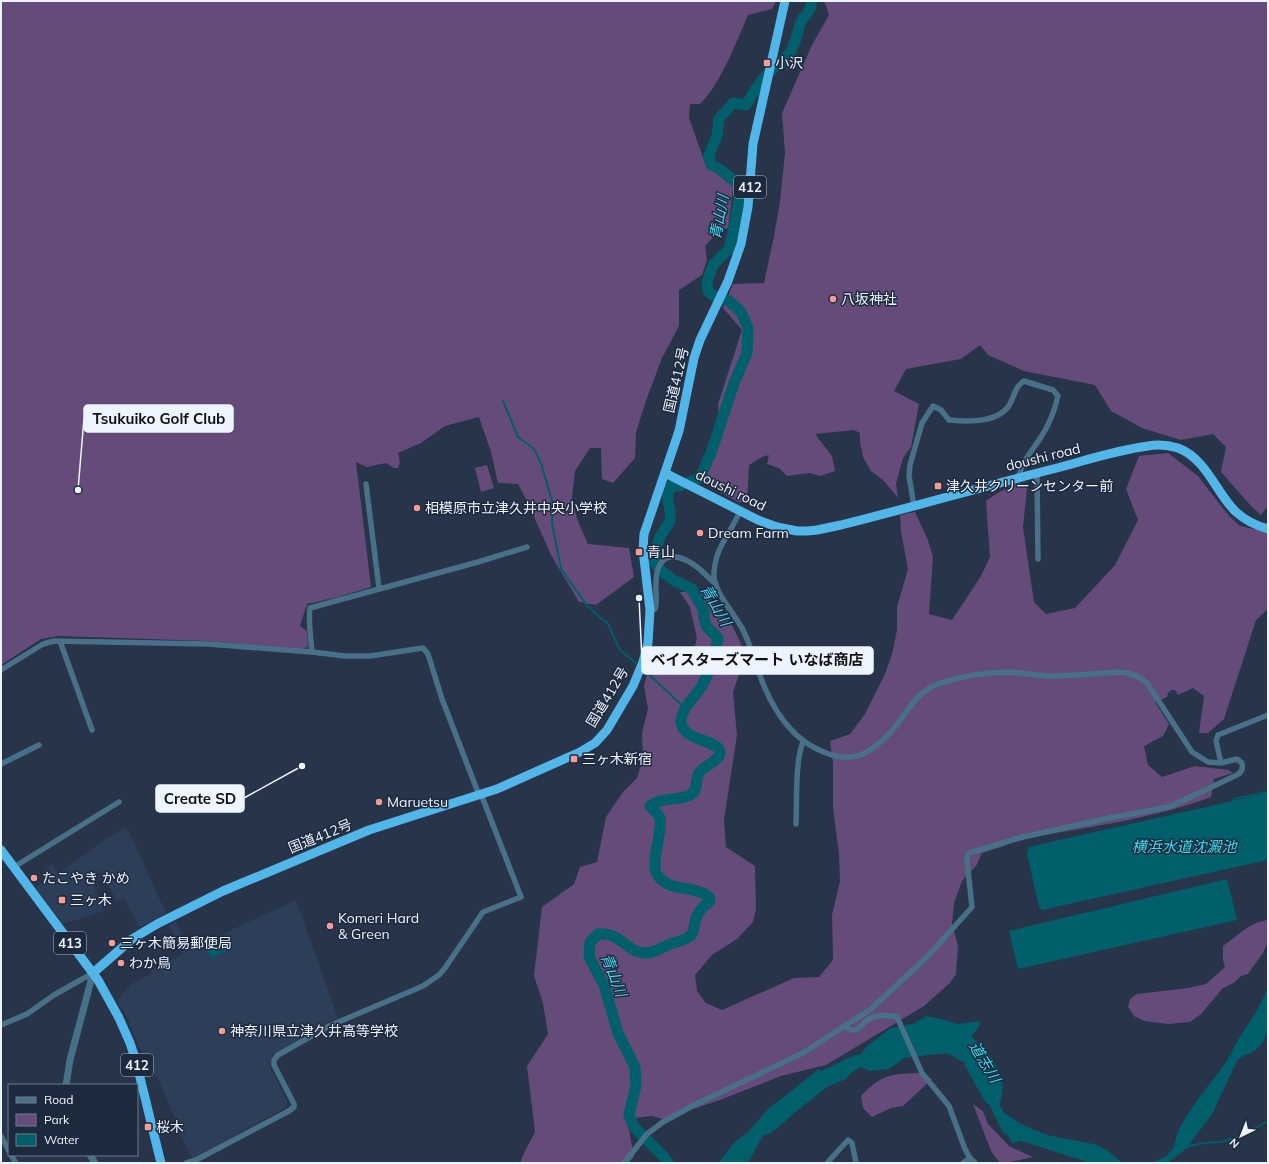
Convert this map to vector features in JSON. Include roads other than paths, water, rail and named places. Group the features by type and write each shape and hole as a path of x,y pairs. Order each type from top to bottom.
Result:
{"highway":[{"name":"国道412号","path":"93,973 132,939 223,891 370,830 497,789 580,752 595,743 607,730 633,686 643,662 648,643 650,610 643,550 644,534 679,431 694,358 700,340 733,268 741,244 748,207 753,144 785,1"},
{"name":"doushi road","path":"665,473 758,520 777,527 797,531 807,531 841,526 1126,450 1149,446 1170,446 1180,449 1198,461 1237,513 1253,523 1268,529"},
{"name":"413","path":"1,850 93,973"},
{"name":"412","path":"93,973 103,987 130,1043 141,1079 161,1163"}],"street":[{"path":"914,506 909,476 910,465 922,423 933,406 941,410 949,420 990,419 1000,415 1005,410 1010,403 1018,385 1024,381 1053,390 1058,396 1042,435 1020,470 1018,478"},
{"path":"1037,473 1038,559"},
{"path":"366,484 379,588"},
{"path":"716,584 715,568 718,551 740,511"},
{"path":"312,652 309,617 310,608 528,547"},
{"path":"624,1163 647,1134 663,1122 803,1053 846,1027 871,1009 928,956 972,907 968,854 1023,837 1109,818 1169,807 1238,775 1241,771 1242,763 1237,759 1221,763 1208,762 1192,752 1147,683 1133,674 1121,672 1051,676 1012,672 974,675 938,684 915,699 892,732 871,750 854,757 836,757 803,742 788,728 776,709 761,679 746,635 740,624 716,584 694,564 674,557 667,557 662,561 659,565 656,579 656,605 655,609 650,610"},
{"path":"60,641 92,730"},
{"path":"1,670 43,644 60,641 208,644 345,656 370,656 423,648 428,654 442,699 521,897 483,912 445,968 432,981 328,1026 278,1055 274,1060 274,1065 294,1104 294,1107 196,1160 186,1163"},
{"path":"1221,763 1216,741 1218,736 1268,715"},
{"path":"796,824 798,774 800,752 803,742"},
{"path":"1,764 39,744"},
{"path":"14,867 119,802"},
{"path":"1,1025 27,1014 54,995 93,973"},
{"path":"66,1084 70,1060 93,973"},
{"path":"846,1027 850,1030 856,1030 866,1021 876,1016 897,1017 922,1073 949,1106 964,1145 970,1158 975,1163"},
{"path":"1,1136 8,1149"},
{"path":"827,1163 848,1140 852,1144 856,1163"},
{"path":"963,1163 970,1158"}],"water":[{"name":"横浜水道沈澱池","path":"1268,793 1268,860 1042,910 1039,907 1027,854 1028,847"},
{"name":"横浜水道沈澱池","path":"1227,879 1237,920 1018,969 1009,931"},
{"path":"226,935 233,948 211,958 205,946"},
{"path":"1268,987 1268,1031 1263,1042 1256,1050 1238,1059 1212,1114 1187,1148 1168,1163 1152,1163 1166,1156 1174,1147 1176,1137 1188,1114 1228,1059 1259,1007"},
{"path":"926,1016 958,1024 980,1022 972,1037 988,1053 999,1070 1003,1086 1000,1105 1004,1113 1021,1124 1047,1135 1098,1145 1123,1163 1090,1163 1028,1143 1020,1141 1012,1143 1008,1135 1003,1133 984,1094 982,1082 964,1062 946,1053 904,1058 889,1069 869,1071 861,1067 851,1073 846,1079 827,1087 774,1131 763,1136 748,1163 718,1163 735,1142 748,1132 768,1109 819,1069 821,1071 852,1056 861,1054 867,1046 891,1028 915,1023"}],"waterway":[{"name":"青山川","path":"668,1163 634,1127 629,1115 636,1085 635,1067 618,1033 604,985 590,959 590,942 598,934 606,934 613,936 638,952 648,953 654,951 689,937 693,931 696,918 704,906 710,901 709,897 703,893 669,885 658,876 655,857 660,831 660,818 650,806 659,801 692,794 694,792 699,773 719,756 719,748 687,732 682,727 681,720 684,710 706,679 718,638 707,627 704,619 704,611 692,589 675,581 664,573 654,562 654,559 658,541 669,524 671,514 668,500 669,491 672,485 679,486 700,478 711,453 733,386 747,353 748,328 741,312 729,301 712,295 708,291 707,282 713,265 729,249 740,194 738,184 720,169 711,165 709,155 717,136 719,119 733,103 746,105 764,78 789,54 795,43 801,22 810,10 811,1"},
{"path":"503,401 518,437 534,449 541,463 553,504 552,523 561,569 588,607 608,624 620,650 636,663"},
{"path":"645,671 685,708"},
{"path":"1234,801 1234,799 1268,792"},
{"name":"道志川","path":"970,1064 990,1099"},
{"path":"1186,1147 1202,1143 1221,1142 1244,1135 1268,1121"}],"place":[{"name":"小沢","path":"767,63"},
{"name":"八坂神社","path":"833,299"},
{"name":"津久井クリーンセンター前","path":"938,486"},
{"name":"Tsukuiko Golf Club","path":"78,490"},
{"name":"相模原市立津久井中央小学校","path":"417,508"},
{"name":"Dream Farm","path":"700,533"},
{"name":"青山","path":"639,552"},
{"name":"ベイスターズマート いなば商店","path":"639,598"},
{"name":"三ヶ木新宿","path":"574,759"},
{"name":"Create SD","path":"302,766"},
{"name":"Maruetsu","path":"379,802"},
{"name":"たこやき かめ","path":"34,878"},
{"name":"三ヶ木","path":"62,900"},
{"name":"Komeri Hard & Green","path":"330,926"},
{"name":"三ヶ木簡易郵便局","path":"112,943"},
{"name":"わか鳥","path":"121,963"},
{"name":"神奈川県立津久井高等学校","path":"222,1031"},
{"name":"桜木","path":"148,1127"}]}
